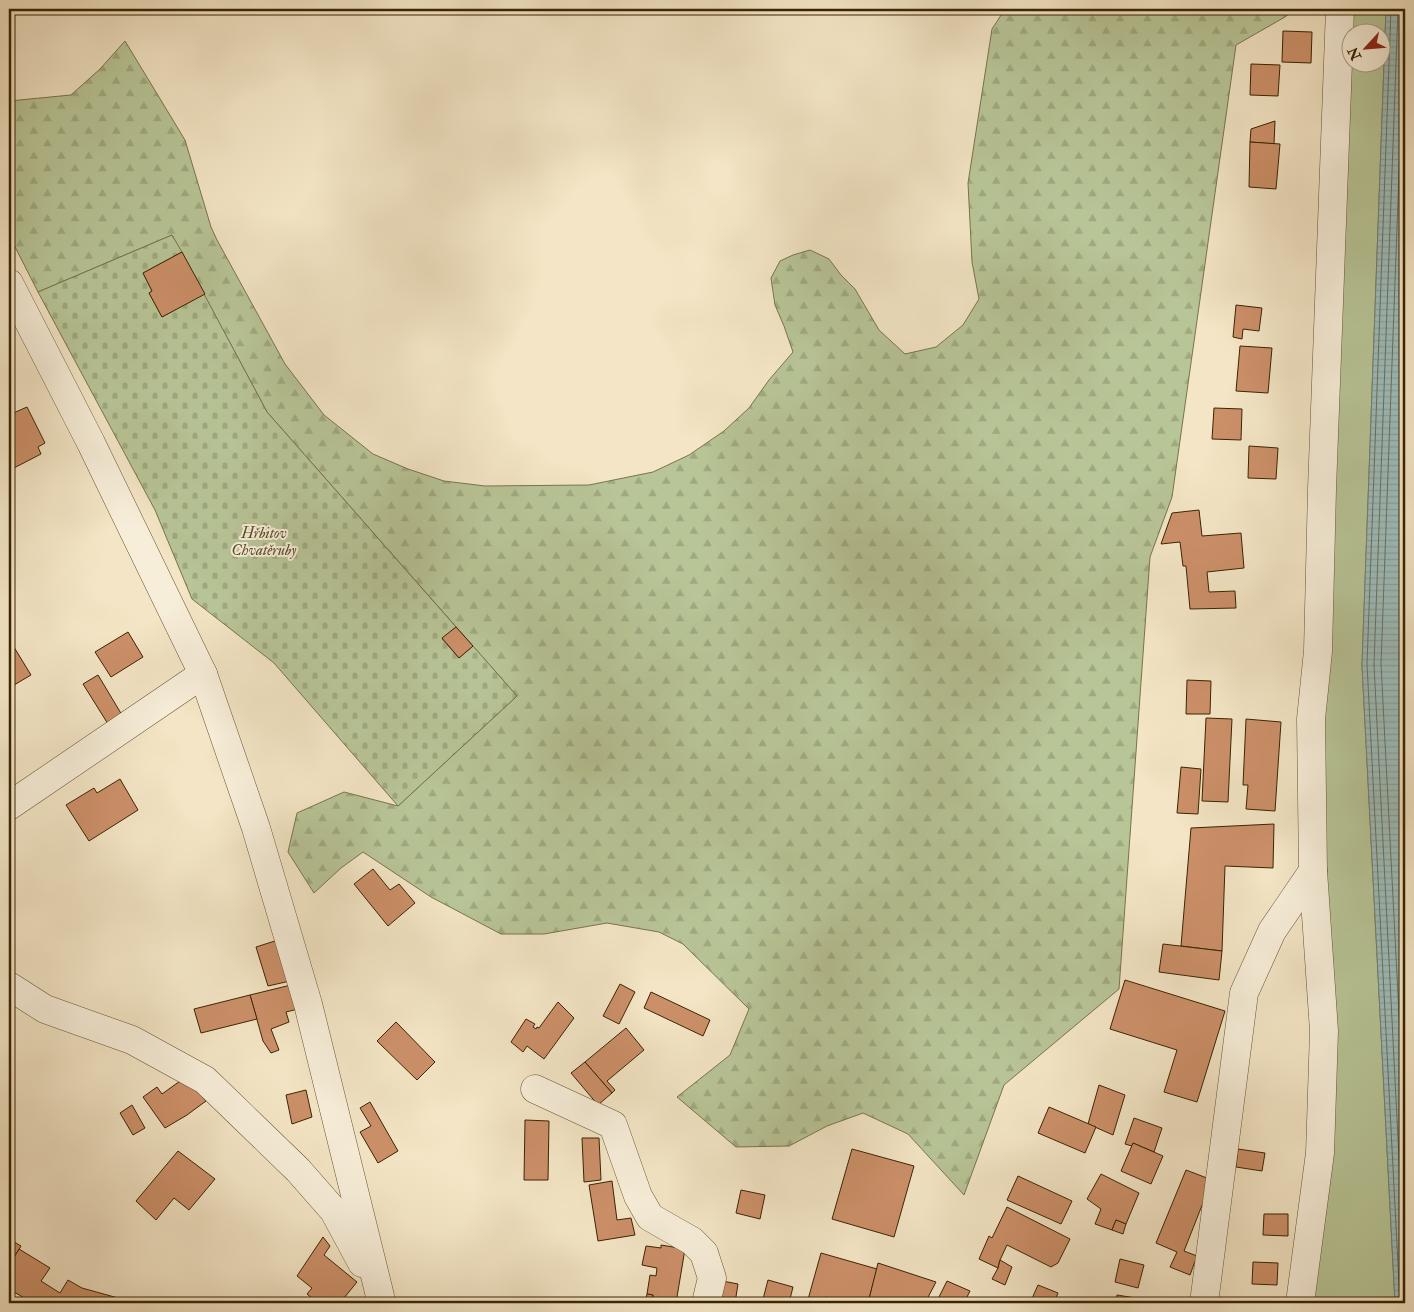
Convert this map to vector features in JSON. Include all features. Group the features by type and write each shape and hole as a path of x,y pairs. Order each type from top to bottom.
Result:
{"street":[{"path":"1300,1303 1320,1153 1324,1031 1313,870 1311,719 1318,651 1322,489 1340,9"},
{"path":"9,283 91,443 203,674 256,828 308,1004 382,1299"},
{"path":"9,806 203,674"},
{"path":"1204,1303 1244,993 1272,931 1313,870"},
{"path":"9,986 45,1009 132,1040 205,1080 298,1170 334,1211 382,1299"},
{"path":"535,1089 612,1124 638,1196 650,1217 692,1241 704,1253 712,1278 706,1303"}],"green space":[{"path":"1005,9 1295,9 1285,17 1236,45 1172,497 1150,557 1119,989 1004,1085 964,1195 908,1134 863,1113 827,1126 789,1146 736,1147 677,1097 730,1055 749,1009 683,944 659,932 607,923 544,934 501,934 431,897 363,852 341,868 314,893 288,852 297,813 344,792 398,806 517,696 267,412 172,235 38,292 9,235 9,101 71,95 100,69 125,41 185,140 211,227 217,240 285,364 324,415 373,454 408,469 444,481 485,486 589,485 653,472 689,455 724,431 749,408 769,380 793,352 775,305 771,278 780,261 793,255 810,250 829,259 855,289 879,330 905,354 936,347 963,325 979,299 972,262 968,183 992,29"},
{"path":"1340,9 1386,9 1386,22 1342,22 1342,72 1384,72 1362,665 1395,1303 1300,1303 1320,1153 1313,871"},
{"name":"Hřbitov Chvatěruby","path":"172,235 182,252 143,273 152,291 149,293 162,317 204,294 267,412 456,627 442,639 459,658 473,646 517,696 398,806 274,663 192,599 155,510 38,292"}],"water":[{"path":"1386,9 1405,9 1405,1303 1395,1303 1362,665 1384,72 1392,72 1392,22 1386,22"}],"building":[{"path":"1283,31 1312,32 1311,63 1282,62"},
{"path":"1251,64 1280,65 1278,96 1250,95"},
{"path":"1275,121 1274,144 1250,142 1251,129"},
{"path":"1250,142 1280,144 1276,189 1249,187"},
{"path":"182,252 205,294 162,317 149,293 152,291 143,273"},
{"path":"1236,305 1262,308 1259,331 1243,329 1242,339 1233,337"},
{"path":"1240,346 1272,348 1268,393 1236,391"},
{"path":"27,407 45,443 38,447 41,454 12,469 9,463 9,415"},
{"path":"1214,408 1242,409 1241,440 1212,439"},
{"path":"1249,446 1278,448 1276,479 1248,478"},
{"path":"1199,510 1202,536 1241,533 1244,568 1207,572 1209,592 1235,591 1236,608 1190,609 1186,566 1183,566 1180,542 1161,544 1172,513"},
{"path":"456,627 473,646 459,658 442,638"},
{"path":"128,632 143,657 111,677 95,652"},
{"path":"9,639 31,675 9,688"},
{"path":"98,675 122,715 108,724 83,684"},
{"path":"1187,680 1211,681 1210,714 1186,714"},
{"path":"1206,718 1232,719 1228,802 1202,801"},
{"path":"1246,719 1281,722 1275,811 1246,809 1248,785 1243,785"},
{"path":"1181,767 1201,769 1198,814 1177,813"},
{"path":"120,779 138,810 89,841 66,805 94,788 97,793"},
{"path":"1274,824 1273,868 1225,866 1222,951 1181,946 1191,828"},
{"path":"373,869 390,890 399,884 415,903 388,926 354,884"},
{"path":"278,940 290,981 268,986 256,947"},
{"path":"1163,944 1222,951 1219,980 1159,972"},
{"path":"1125,980 1225,1011 1197,1102 1164,1092 1177,1050 1110,1029"},
{"path":"295,984 302,1008 286,1012 289,1022 271,1029 279,1050 271,1053 263,1041 250,995"},
{"path":"620,984 635,992 619,1024 603,1016"},
{"path":"651,992 710,1020 703,1036 644,1008"},
{"path":"250,995 257,1019 201,1033 194,1009"},
{"path":"558,1002 574,1018 544,1059 527,1046 523,1052 511,1042 526,1019 535,1024 533,1027 539,1028"},
{"path":"396,1022 435,1062 417,1080 377,1041"},
{"path":"626,1028 644,1050 607,1081 615,1090 612,1093 585,1062"},
{"path":"585,1062 612,1093 598,1105 571,1073"},
{"path":"187,1076 206,1101 165,1128 143,1097 157,1087 162,1094"},
{"path":"1099,1085 1125,1095 1113,1135 1088,1124"},
{"path":"306,1090 312,1117 292,1124 286,1095"},
{"path":"370,1102 398,1151 378,1163 360,1132 371,1126 360,1108"},
{"path":"132,1105 145,1128 133,1135 120,1113"},
{"path":"1049,1107 1096,1127 1085,1153 1038,1133"},
{"path":"1134,1118 1162,1128 1154,1152 1133,1143 1132,1146 1125,1144"},
{"path":"525,1120 549,1121 548,1180 524,1180"},
{"path":"582,1138 599,1138 601,1180 584,1182"},
{"path":"1133,1143 1163,1156 1151,1184 1121,1171"},
{"path":"852,1149 914,1166 894,1237 832,1219"},
{"path":"1238,1149 1265,1153 1262,1171 1236,1167"},
{"path":"178,1151 215,1179 189,1210 174,1198 156,1220 136,1201"},
{"path":"1186,1170 1212,1180 1184,1251 1197,1256 1190,1275 1170,1267 1177,1252 1156,1243"},
{"path":"1101,1174 1139,1193 1126,1224 1116,1220 1112,1230 1095,1224 1101,1209 1087,1199"},
{"path":"1018,1176 1072,1201 1061,1224 1007,1200"},
{"path":"612,1181 617,1220 631,1218 635,1235 598,1241 589,1185"},
{"path":"741,1190 765,1195 760,1219 736,1213"},
{"path":"1007,1207 1070,1239 1058,1263 1051,1267 1007,1245 998,1268 979,1259 989,1236 992,1238"},
{"path":"1264,1214 1288,1214 1288,1236 1263,1235"},
{"path":"1116,1220 1126,1224 1123,1234 1112,1230"},
{"path":"323,1237 330,1246 324,1255 357,1282 340,1303 318,1303 307,1294 312,1288 297,1276"},
{"path":"9,1239 21,1246 9,1266"},
{"path":"661,1245 685,1249 676,1303 652,1301 653,1295 647,1294 650,1275 656,1276 657,1268 642,1265 646,1246 661,1248"},
{"path":"19,1249 50,1268 41,1281 60,1293 68,1280 82,1288 118,1298 117,1303 75,1303 67,1298 64,1303 33,1303 9,1289 9,1266"},
{"path":"821,1253 877,1269 868,1303 847,1303 826,1297 825,1303 807,1303"},
{"path":"1120,1259 1144,1265 1138,1288 1115,1282"},
{"path":"1000,1260 1012,1267 1005,1285 992,1279"},
{"path":"1253,1262 1278,1263 1277,1285 1252,1284"},
{"path":"878,1263 936,1282 925,1303 868,1303"},
{"path":"717,1280 738,1284 735,1303 713,1303"},
{"path":"768,1280 793,1287 789,1303 762,1303"},
{"path":"947,1281 970,1291 964,1303 936,1303"},
{"path":"1038,1285 1058,1293 1054,1303 1030,1303"},
{"path":"647,1294 653,1295 652,1301 671,1303 645,1303"},
{"path":"1117,1295 1166,1303 1115,1303"},
{"path":"463,1298 466,1303 450,1303"}]}
